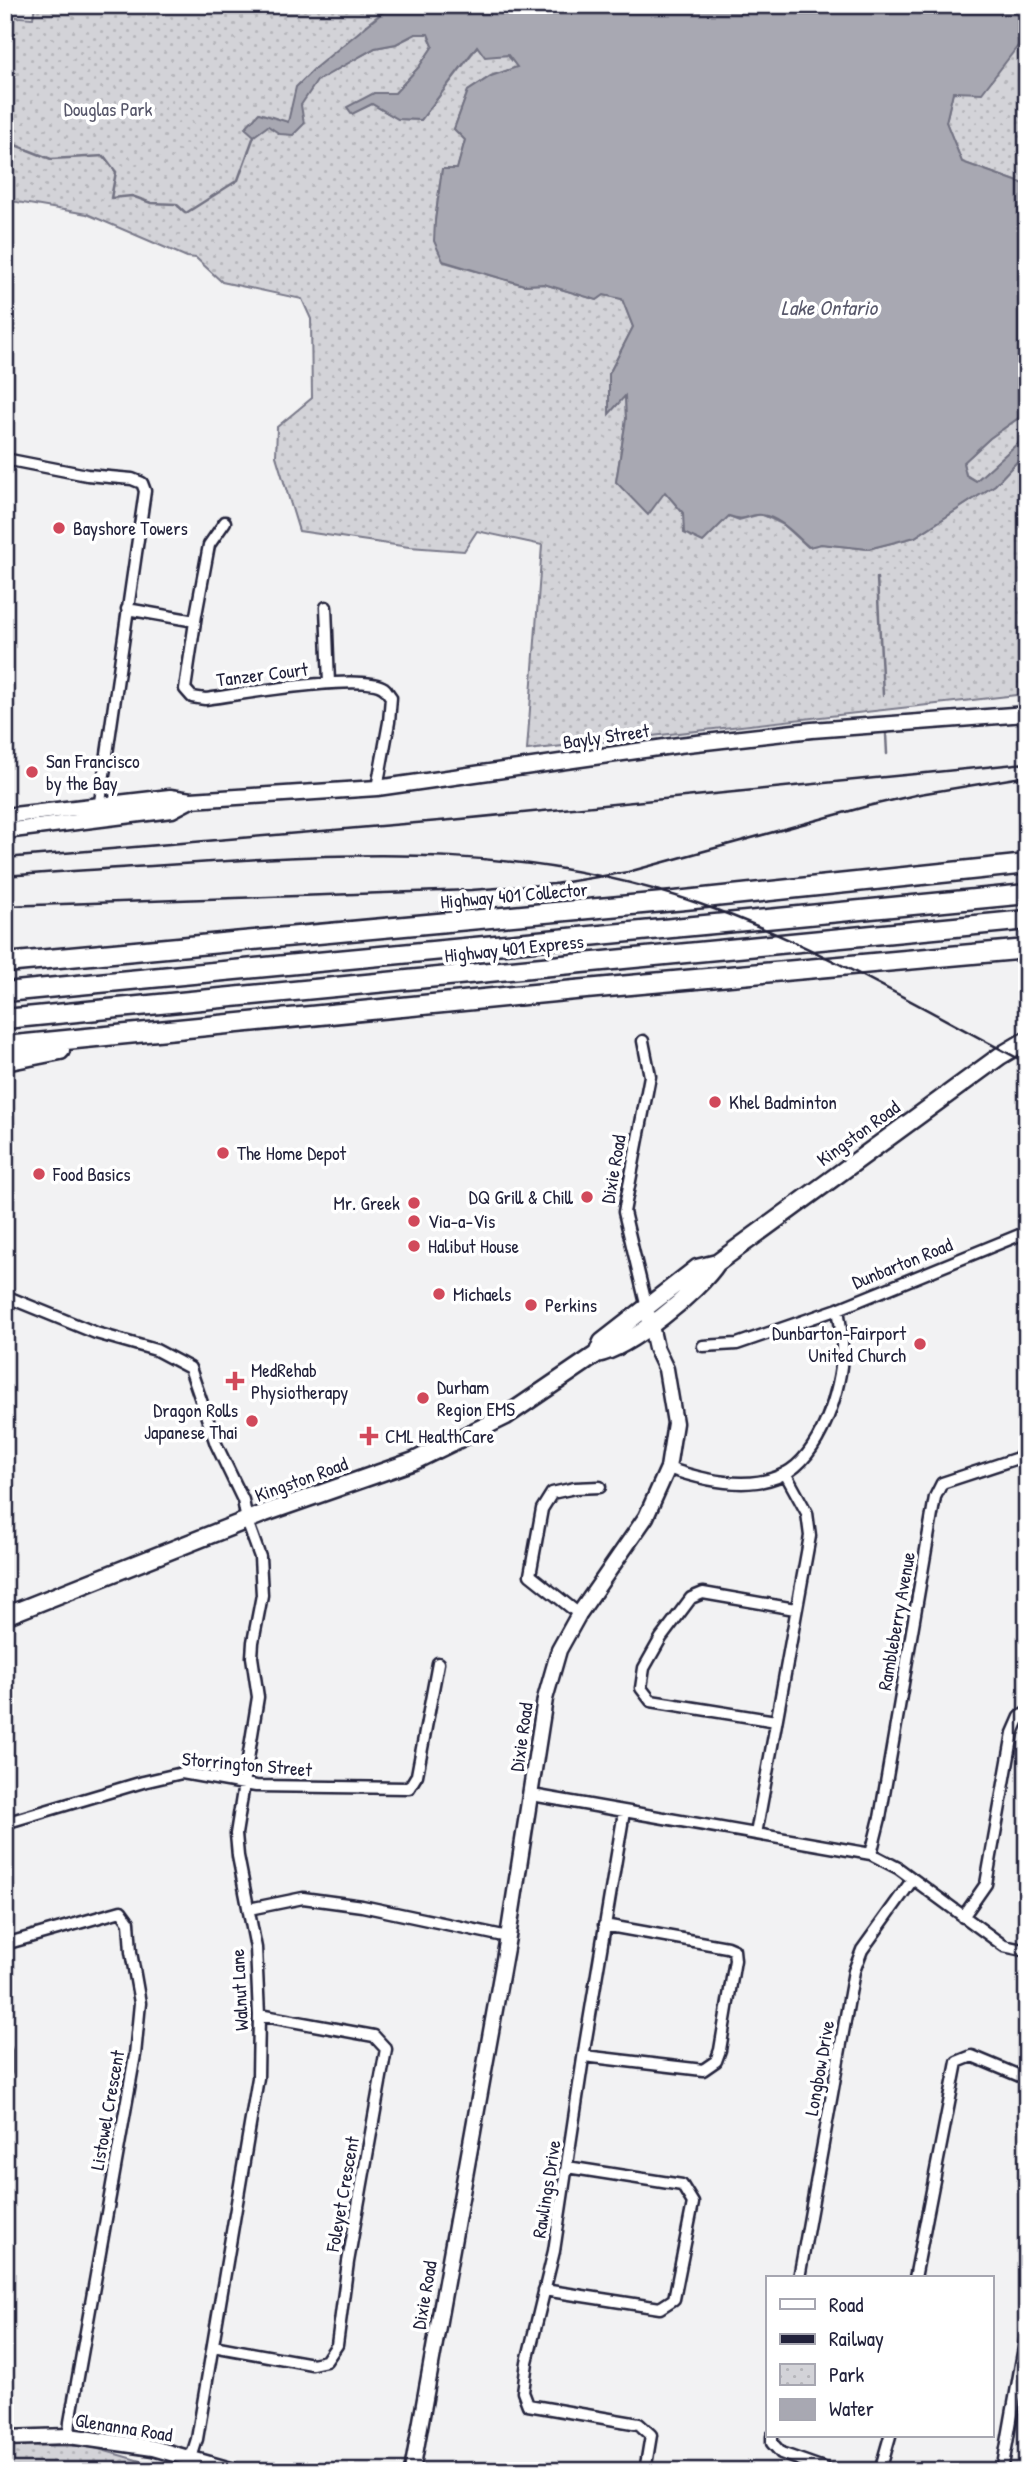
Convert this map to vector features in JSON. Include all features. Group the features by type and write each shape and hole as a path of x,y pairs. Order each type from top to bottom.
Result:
{"highway":[{"name":"Highway 401 Collector","path":"5,963 672,901 1027,863"},
{"name":"Highway 401 Express","path":"5,992 1027,894"},
{"name":"Highway 401 Express","path":"5,1019 1027,920"},
{"path":"5,1046 589,988 1027,949"},
{"path":"5,1060 150,1033"}],"main road":[{"name":"Kingston Road","path":"5,1616 247,1521 401,1466 506,1416 597,1354 611,1351 649,1316 708,1277 717,1263 1000,1056 1027,1040"}],"street":[{"path":"5,459 87,475 132,479 142,483 145,491 99,812"},
{"name":"Tanzer Court","path":"225,522 209,545 185,689 192,697 205,699 329,683 371,684 383,687 391,697 377,788"},
{"path":"327,607 329,683"},
{"path":"127,609 195,621"},
{"name":"Bayly Street","path":"5,831 170,797 191,800 377,788 812,730 1027,714"},
{"name":"Bayly Street","path":"5,816 99,812"},
{"name":"Dixie Road","path":"412,2471 508,1937 545,1699 559,1650 579,1614 646,1517 668,1468 675,1423 666,1369 656,1348 624,1212 650,1076 643,1041"},
{"name":"Dunbarton Road","path":"785,1474 817,1442 827,1419 842,1353 838,1308 1027,1232"},
{"name":"Walnut Lane","path":"5,1296 96,1334 156,1350 190,1368 216,1444 243,1500 247,1521 260,1557 262,1595 252,1657 258,1697 236,1834 256,1948 258,2078 197,2439 191,2458"},
{"path":"703,1346 737,1344 838,1308"},
{"name":"Rambleberry Avenue","path":"871,1854 880,1818 935,1497 942,1483 1027,1455"},
{"path":"668,1468 684,1474 729,1481 751,1482 785,1474 807,1513 810,1536 756,1834"},
{"path":"579,1614 530,1575 542,1508 552,1493 575,1488 600,1487"},
{"path":"776,1721 651,1701 641,1688 644,1668 661,1638 691,1598 703,1593 795,1609"},
{"name":"Storrington Street","path":"5,1823 182,1773 243,1783 296,1787 409,1788 417,1775 438,1663"},
{"path":"964,1917 986,1884 1013,1733 1020,1717 1027,1712"},
{"path":"532,1795 871,1854 913,1879 1004,1946 1027,1951"},
{"name":"Rawlings Drive","path":"624,1812 554,2251 527,2362 523,2392 528,2405 639,2424 652,2435 645,2471"},
{"name":"Longbow Drive","path":"799,2276 854,1971 862,1950 913,1879"},
{"path":"249,1909 303,1898 362,1906 508,1937"},
{"name":"Listowel Crescent","path":"5,1944 121,1911 129,1922 140,2003 135,2055 69,2436"},
{"path":"584,2056 703,2070 716,2062 735,1960 734,1950 727,1947 604,1925"},
{"name":"Foleyet Crescent","path":"213,2346 312,2364 326,2361 337,2345 348,2262 386,2049 374,2036 259,2015"},
{"path":"5,2050 5,2073"},
{"path":"915,2276 957,2062 972,2056 1027,2079"},
{"path":"544,2290 660,2308 674,2299 693,2203 682,2185 567,2167"},
{"path":"1002,2471 1027,2330"},
{"name":"Glenanna Road","path":"5,2438 69,2436 153,2448 234,2471"},
{"path":"772,2438 772,2443 781,2453 832,2471"},
{"path":"880,2471 889,2438"}],"green space":[{"name":"Douglas Park","path":"35,5 392,5 366,25 317,80 375,48 396,44 416,34 429,34 433,46 419,67 395,93 374,93 352,113 372,104 398,119 421,120 478,46 485,56 507,55 518,67 491,76 468,91 454,129 465,140 457,170 442,169 435,221 444,262 524,285 544,284 597,300 604,295 622,299 633,327 609,374 610,412 625,395 626,419 616,482 665,492 683,513 729,516 739,520 761,514 784,525 808,547 821,544 868,549 915,537 995,485 1027,451 1027,694 527,750 542,545 477,531 464,551 409,547 299,531 276,456 277,427 312,398 311,319 302,299 222,282 196,258 187,257 87,214 5,200 5,16 33,18"},
{"path":"1027,31 1027,185 962,162 946,122 953,91 1024,38"},
{"path":"1027,412 1027,438 975,482 966,475 963,463 990,438"},
{"path":"5,2445 88,2446 175,2471 5,2471"}],"water":[{"name":"Lake Ontario","path":"392,5 1027,5 1027,31 1024,38 982,93 953,92 946,122 962,162 1027,185 1027,412 990,438 963,463 966,475 976,481 1027,438 1027,451 995,485 915,537 868,549 821,544 809,547 781,523 769,516 757,515 740,519 729,516 703,542 684,533 683,513 665,492 648,515 616,482 626,419 625,396 609,414 609,374 633,327 622,299 604,295 597,300 544,284 524,285 443,261 434,241 442,169 457,169 465,140 454,129 468,91 491,76 517,67 508,55 485,57 477,46 421,120 398,119 372,104 352,114 347,107 374,93 395,93 419,67 433,46 428,34 415,34 396,44 375,48 317,81 301,105 304,124 293,135 280,134 268,126 254,136 245,128 259,113 288,122 296,87 315,68"}],"waterway":[{"path":"5,141 51,159 104,156 116,172 111,198 132,196 151,203 176,204 186,213 238,180 254,136"},
{"path":"877,578 883,695"},
{"path":"886,734 887,754"}],"railway":[{"path":"5,858 451,820 1027,763"},
{"path":"5,906 471,890 554,884 628,872 920,794 1027,776"},
{"path":"5,876 262,859 389,855 513,862 575,871 637,885 743,920 826,957 1027,1063"}],"place":[{"name":"Bayshore Towers","path":"59,528"},
{"name":"San Francisco by the Bay","path":"32,772"},
{"name":"Khel Badminton","path":"715,1102"},
{"name":"The Home Depot","path":"223,1153"},
{"name":"Food Basics","path":"39,1174"},
{"name":"DQ Grill & Chill","path":"587,1197"},
{"name":"Mr. Greek","path":"414,1203"},
{"name":"Via-a-Vis","path":"414,1221"},
{"name":"Halibut House","path":"414,1246"},
{"name":"Michaels","path":"439,1294"},
{"name":"Perkins","path":"531,1305"},
{"name":"Dunbarton-Fairport United Church","path":"920,1344"},
{"name":"MedRehab Physiotherapy","path":"235,1381"},
{"name":"Durham Region EMS","path":"423,1398"},
{"name":"Dragon Rolls Japanese Thai","path":"252,1421"},
{"name":"CML HealthCare","path":"369,1436"}]}
